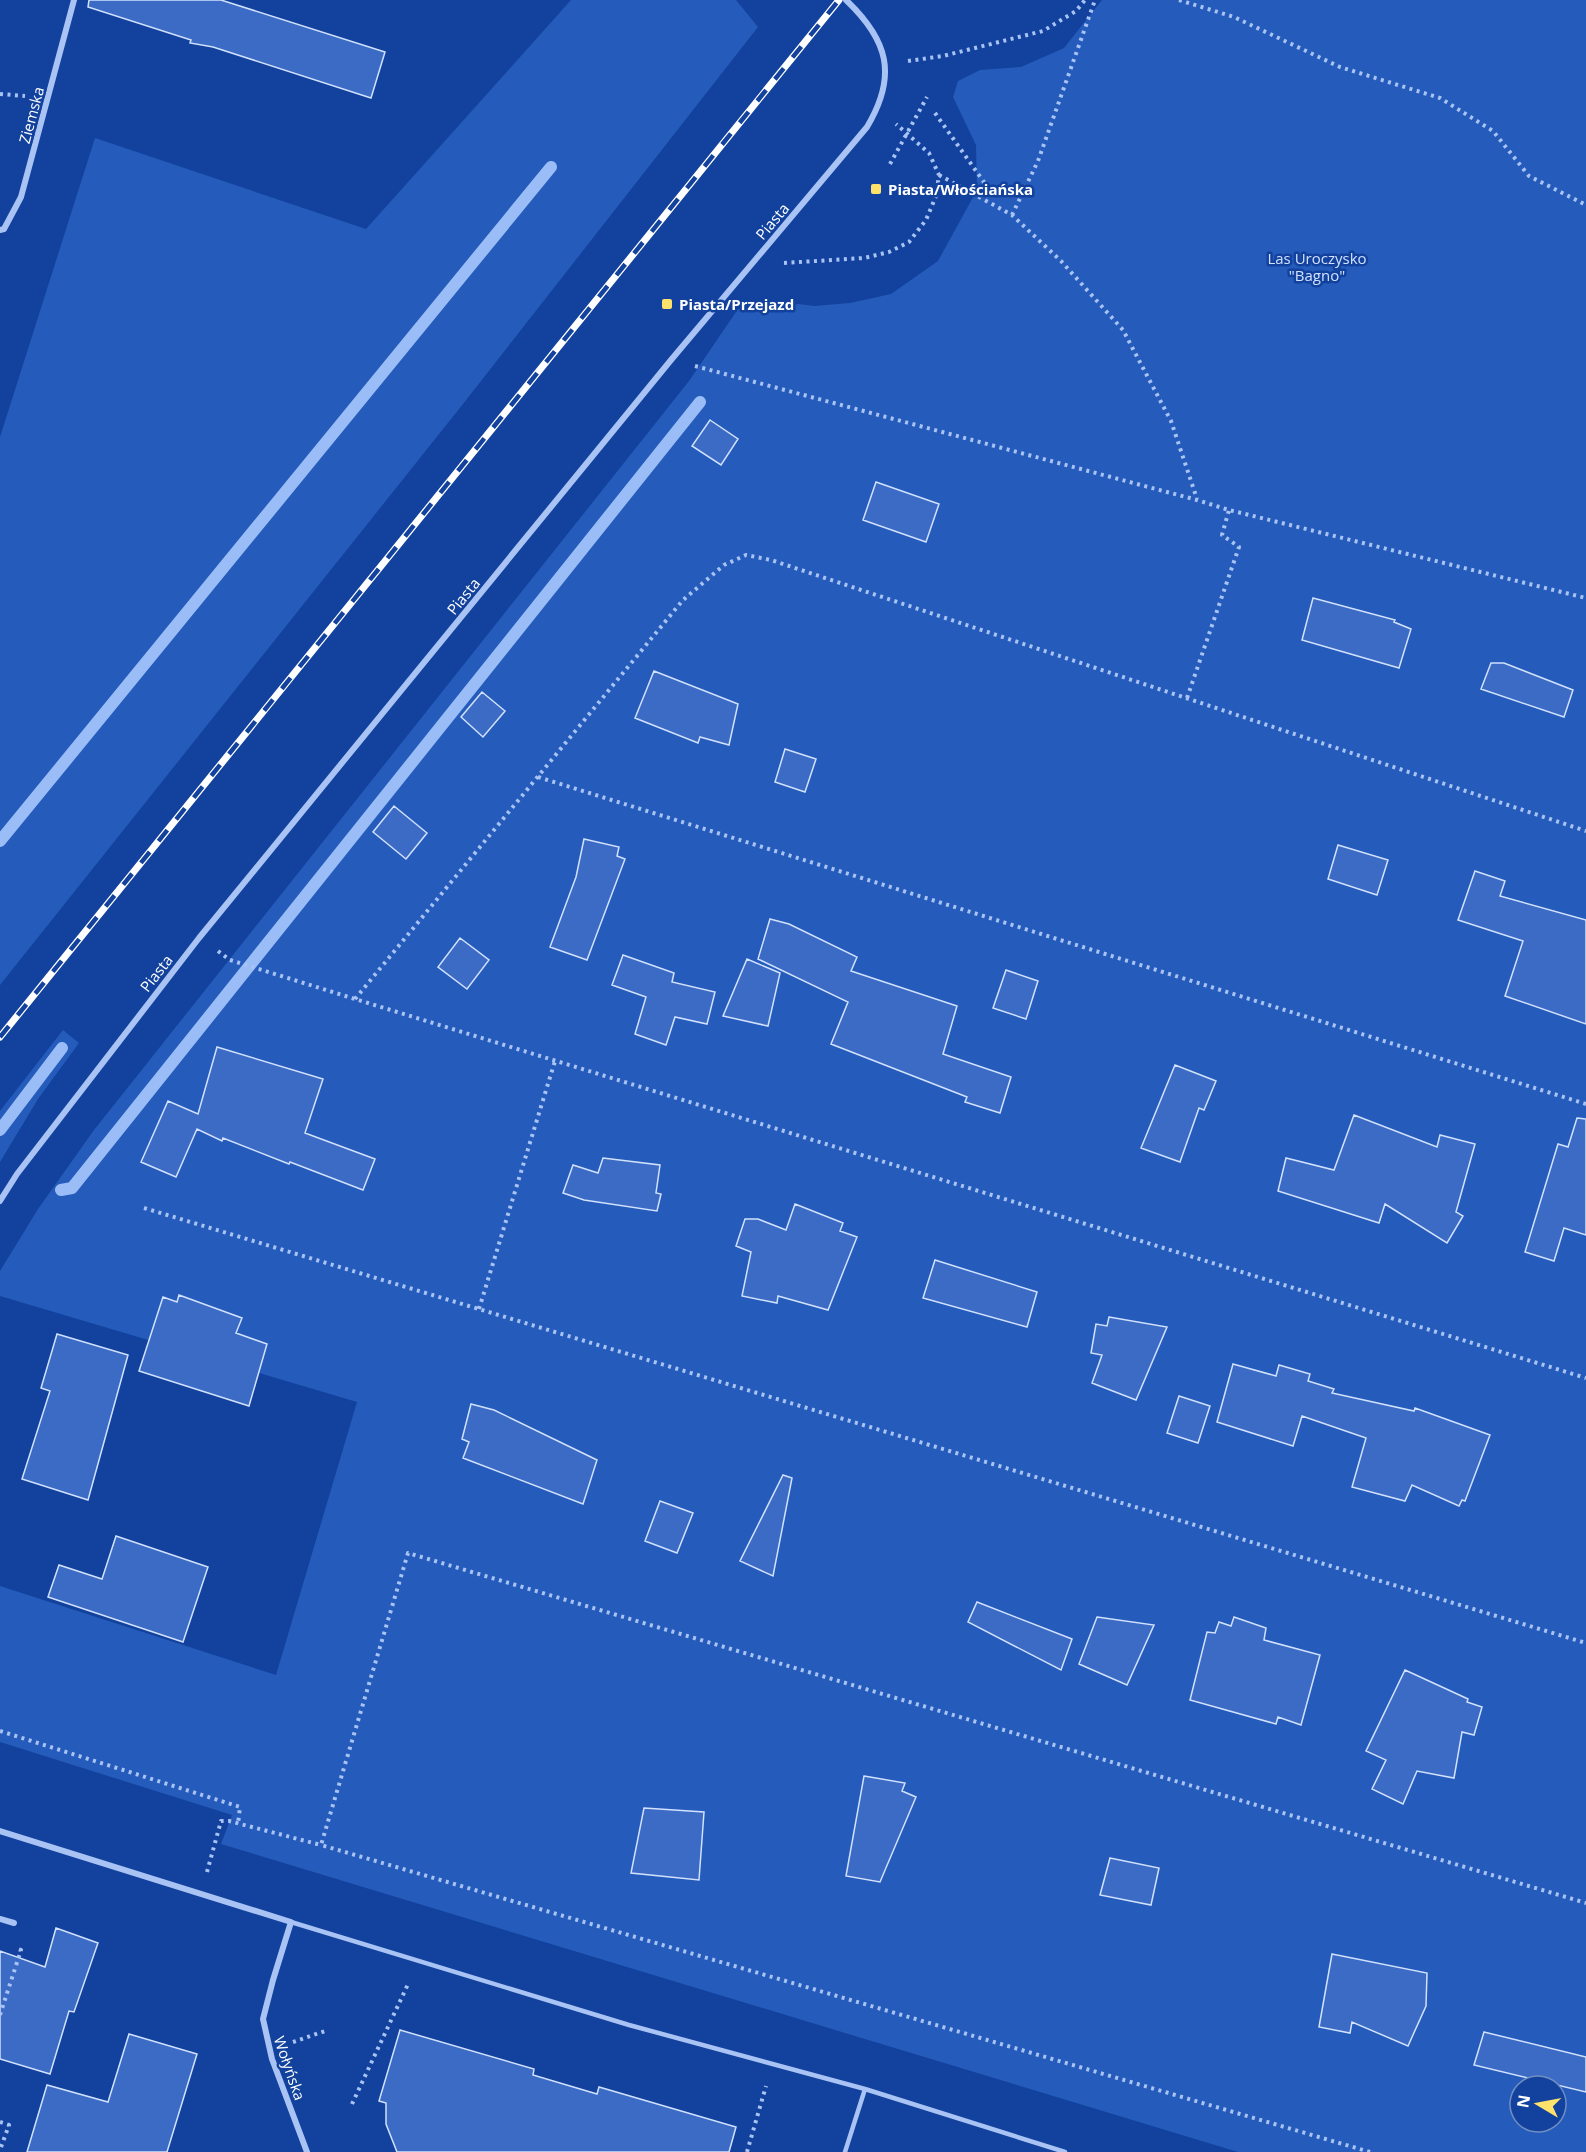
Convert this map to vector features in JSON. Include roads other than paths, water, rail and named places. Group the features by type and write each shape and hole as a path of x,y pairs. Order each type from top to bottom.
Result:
{"street":[{"name":"Ziemska","path":"0,230 4,229 21,197 74,0"},
{"name":"Piasta","path":"0,1201 17,1174 200,938 671,360 867,127 878,108 885,81 883,55 865,19 846,0"},
{"path":"0,1831 291,1922"},
{"path":"0,1919 14,1923"},
{"name":"Wołyńska","path":"291,1922 263,2019 270,2053 307,2152"}],"lane":[{"path":"291,1922 629,2025 865,2090 1065,2152"},
{"path":"845,2152 865,2090"}],"waterway":[{"path":"0,841 551,167"},
{"path":"61,1190 72,1188 700,402"},
{"path":"0,1130 62,1048"}],"railway":[{"path":"0,1037 839,0"}],"place":[{"name":"Piasta/Włościańska","path":"876,189"},
{"name":"Piasta/Przejazd","path":"667,304"}],"park label":[{"name":"Las Uroczysko \"Bagno\"","path":"1317,266"}]}
